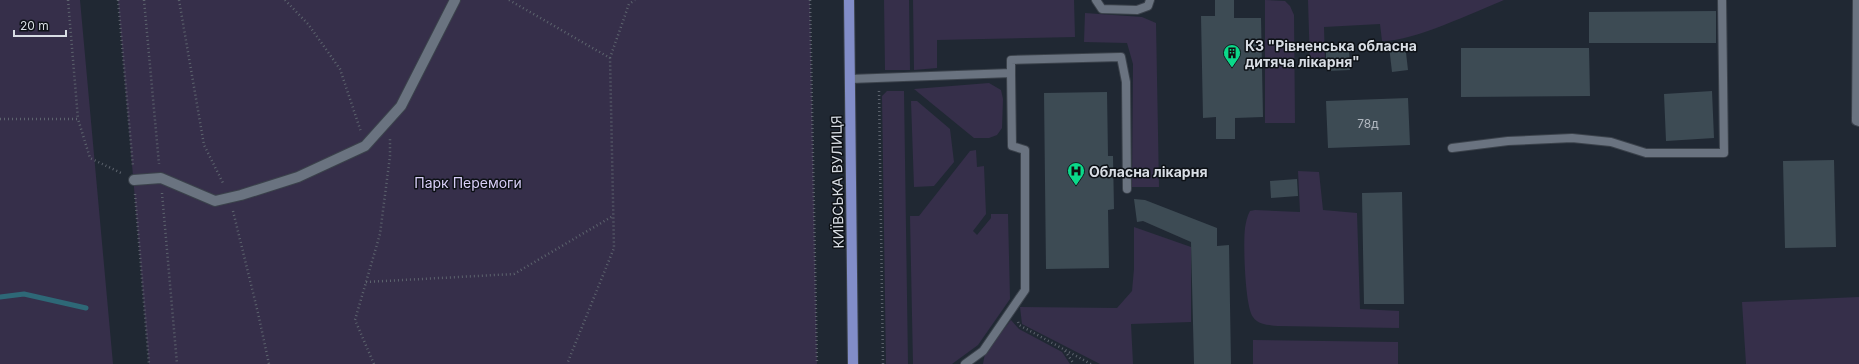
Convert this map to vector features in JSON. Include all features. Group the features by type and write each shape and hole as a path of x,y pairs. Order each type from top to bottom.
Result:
{"main road":[{"name":"КИЇВСЬКА ВУЛИЦЯ","path":"849,0 853,364"}],"street":[{"path":"134,180 161,178 215,201 230,198 298,177 365,146 401,106 455,0"}],"lane":[{"path":"1096,0 1102,8 1137,10 1148,6 1150,0"},
{"path":"1452,148 1508,141 1572,138 1612,142 1646,153 1724,153 1722,0"},
{"path":"1857,0 1858,33 1856,122 1859,122"},
{"path":"965,364 983,351 1025,290 1024,150 1012,146 1011,60 1121,57 1126,82 1127,189"},
{"path":"850,79 1011,73"}],"path":[{"path":"68,0 78,118 90,158 134,180"},
{"path":"118,0 150,364"},
{"path":"144,0 177,364"},
{"path":"179,0 204,145 230,198 269,364"},
{"path":"285,0 308,24 340,69 365,146"},
{"path":"510,0 610,58"},
{"path":"567,364 614,248 610,58 629,4 635,0"},
{"path":"810,0 817,364"},
{"path":"879,78 883,364"},
{"path":"0,119 78,118"},
{"path":"374,364 355,320 380,234 390,156 390,119"},
{"path":"366,282 514,274 613,216"},
{"path":"1014,305 1019,326 1091,364"},
{"path":"1065,350 1074,364"}],"green space":[{"path":"0,0 80,0 113,364 0,364"},
{"name":"Парк Перемоги","path":"118,0 810,0 817,364 149,364"},
{"path":"884,0 909,0 910,70 885,70"},
{"path":"913,0 1074,0 1075,37 937,40 937,68 914,70"},
{"path":"1265,0 1285,1 1290,6 1294,15 1295,123 1265,123"},
{"path":"1308,0 1504,0 1426,32 1395,40 1382,41 1380,24 1324,27 1325,65 1310,66"},
{"path":"1085,13 1142,17 1156,23 1159,187 1132,187 1133,64 1127,43 1084,42"},
{"path":"989,83 1001,90 1003,99 1002,128 997,135 989,138 974,138 914,89"},
{"path":"887,91 904,91 908,364 886,364 882,96"},
{"path":"911,101 917,101 950,129 954,162 934,186 914,187"},
{"path":"976,150 977,167 984,166 986,214 973,231 977,235 991,218 991,214 1008,214 1010,299 978,345 952,364 913,364 910,216 919,216 970,151"},
{"path":"1298,171 1319,172 1323,210 1357,213 1360,309 1399,311 1399,328 1278,326 1258,322 1253,317 1248,301 1245,274 1244,236 1247,217 1250,211 1255,210 1300,212"},
{"path":"1134,227 1191,247 1191,322 1131,324 1133,364 1100,364 1022,324 1020,307 1117,308 1132,291 1134,269"},
{"path":"1859,297 1859,364 1746,364 1742,302"},
{"path":"1011,320 1019,329 1062,352 1070,364 983,364 985,353"},
{"path":"1253,340 1398,342 1398,364 1253,364"}],"building":[{"name":"КЗ \"Рівненська обласна дитяча лікарня\"","path":"1215,0 1234,0 1234,18 1261,18 1263,117 1235,118 1235,139 1216,139 1216,117 1203,118 1201,16 1215,16"},
{"path":"1716,11 1716,43 1589,43 1589,12"},
{"path":"1405,44 1408,70 1392,72 1389,46"},
{"path":"1326,48 1349,48 1350,70 1326,71"},
{"path":"1461,48 1589,48 1590,96 1461,97"},
{"path":"1712,91 1714,138 1666,141 1664,94"},
{"name":"Обласна лікарня","path":"1107,92 1108,156 1113,156 1114,209 1108,210 1109,268 1046,269 1044,93"},
{"path":"1408,98 1410,145 1328,148 1326,101"},
{"path":"1834,160 1836,247 1785,248 1783,161"},
{"path":"1297,179 1298,196 1271,198 1270,181"},
{"path":"1402,192 1404,304 1364,304 1362,193"},
{"path":"1134,199 1145,200 1217,228 1217,246 1229,245 1231,364 1194,364 1191,242 1143,221 1137,222"}],"waterway":[{"path":"0,297 24,294 86,308"}],"place":[{"name":"КЗ \"Рівненська обласна дитяча лікарня\"","path":"1232,68"},
{"name":"Обласна лікарня","path":"1076,186"}]}
